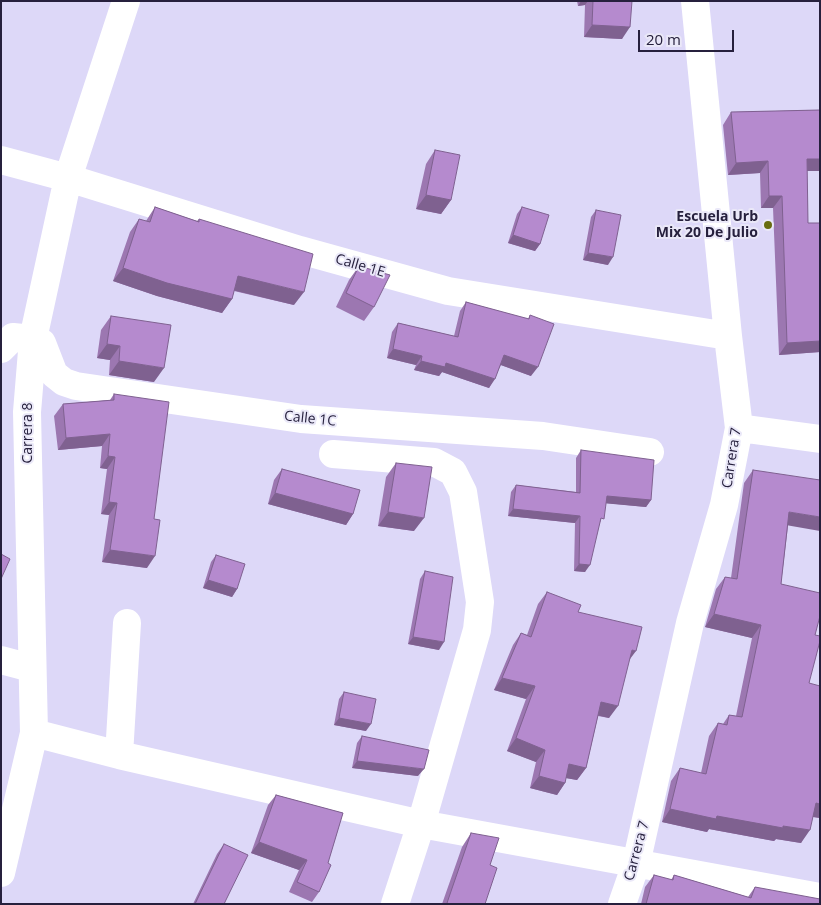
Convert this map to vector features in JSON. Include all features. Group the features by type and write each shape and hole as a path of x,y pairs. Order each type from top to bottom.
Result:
{"street":[{"name":"Carrera 8","path":"1,873 34,733 31,668 27,412 32,348 68,178 126,1"},
{"name":"Carrera 7","path":"622,904 636,864 690,623 724,505 739,428 728,336 695,1"},
{"name":"Calle 1E","path":"1,160 68,178 300,250 448,291 728,336"},
{"path":"1,349 13,337 32,348"},
{"name":"Calle 1C","path":"32,348 42,343 49,362 58,378 76,386 114,390 301,419 543,436 650,452"},
{"path":"739,428 820,439"},
{"path":"333,454 434,462 453,472 463,492 480,602 477,630 421,824 395,904"},
{"path":"118,755 127,623"},
{"path":"1,660 31,668"},
{"path":"34,733 118,755 421,824 820,897"}],"building":[{"path":"593,1 632,1 630,27 592,25"},
{"path":"820,110 820,159 807,159 808,223 820,223 820,341 787,343 782,196 769,196 768,161 736,163 731,112"},
{"path":"435,150 460,155 451,200 426,195"},
{"path":"155,207 199,222 199,219 313,254 304,292 238,276 232,299 167,283 123,268 139,219 150,222"},
{"path":"522,207 549,215 540,244 513,235"},
{"path":"596,210 621,215 613,257 588,253"},
{"path":"359,266 390,275 374,307 346,293"},
{"path":"466,302 529,319 530,315 554,324 538,367 504,355 495,379 446,363 445,367 421,361 422,356 393,349 398,323 458,337"},
{"path":"111,316 171,325 164,368 119,361 120,346 107,344"},
{"path":"114,394 169,402 154,519 160,520 155,556 110,550 117,503 109,502 115,457 108,456 110,434 66,438 63,404 114,400"},
{"path":"581,450 654,460 651,500 607,496 604,519 601,518 590,565 579,564 580,516 513,509 516,485 580,493"},
{"path":"396,463 432,467 424,518 388,512"},
{"path":"282,469 360,490 353,514 275,493"},
{"path":"753,470 820,480 820,517 789,512 781,584 820,593 820,616 815,635 820,636 820,641 809,683 820,686 820,804 816,803 810,830 783,826 783,828 717,816 716,819 670,809 680,768 706,774 718,723 727,725 729,715 742,717 761,625 714,614 725,577 737,579"},
{"path":"1,554 10,559 1,579"},
{"path":"216,555 245,564 237,589 208,580"},
{"path":"425,571 453,577 444,642 413,637"},
{"path":"547,592 581,605 578,612 642,627 636,651 632,650 618,706 601,702 586,768 569,764 565,783 539,776 545,750 516,738 535,686 502,678 521,633 531,637"},
{"path":"344,692 376,699 371,724 339,718"},
{"path":"362,736 429,750 424,769 357,761"},
{"path":"276,795 343,813 328,863 331,865 319,892 297,882 307,860 259,842"},
{"path":"471,833 499,838 490,865 497,868 485,904 449,904 447,903"},
{"path":"224,844 248,855 224,904 195,904"},
{"path":"654,875 673,880 674,875 751,898 755,887 820,899 820,904 646,904"}],"place":[{"name":"Escuela Urb Mix 20 De Julio","path":"768,225"}]}
